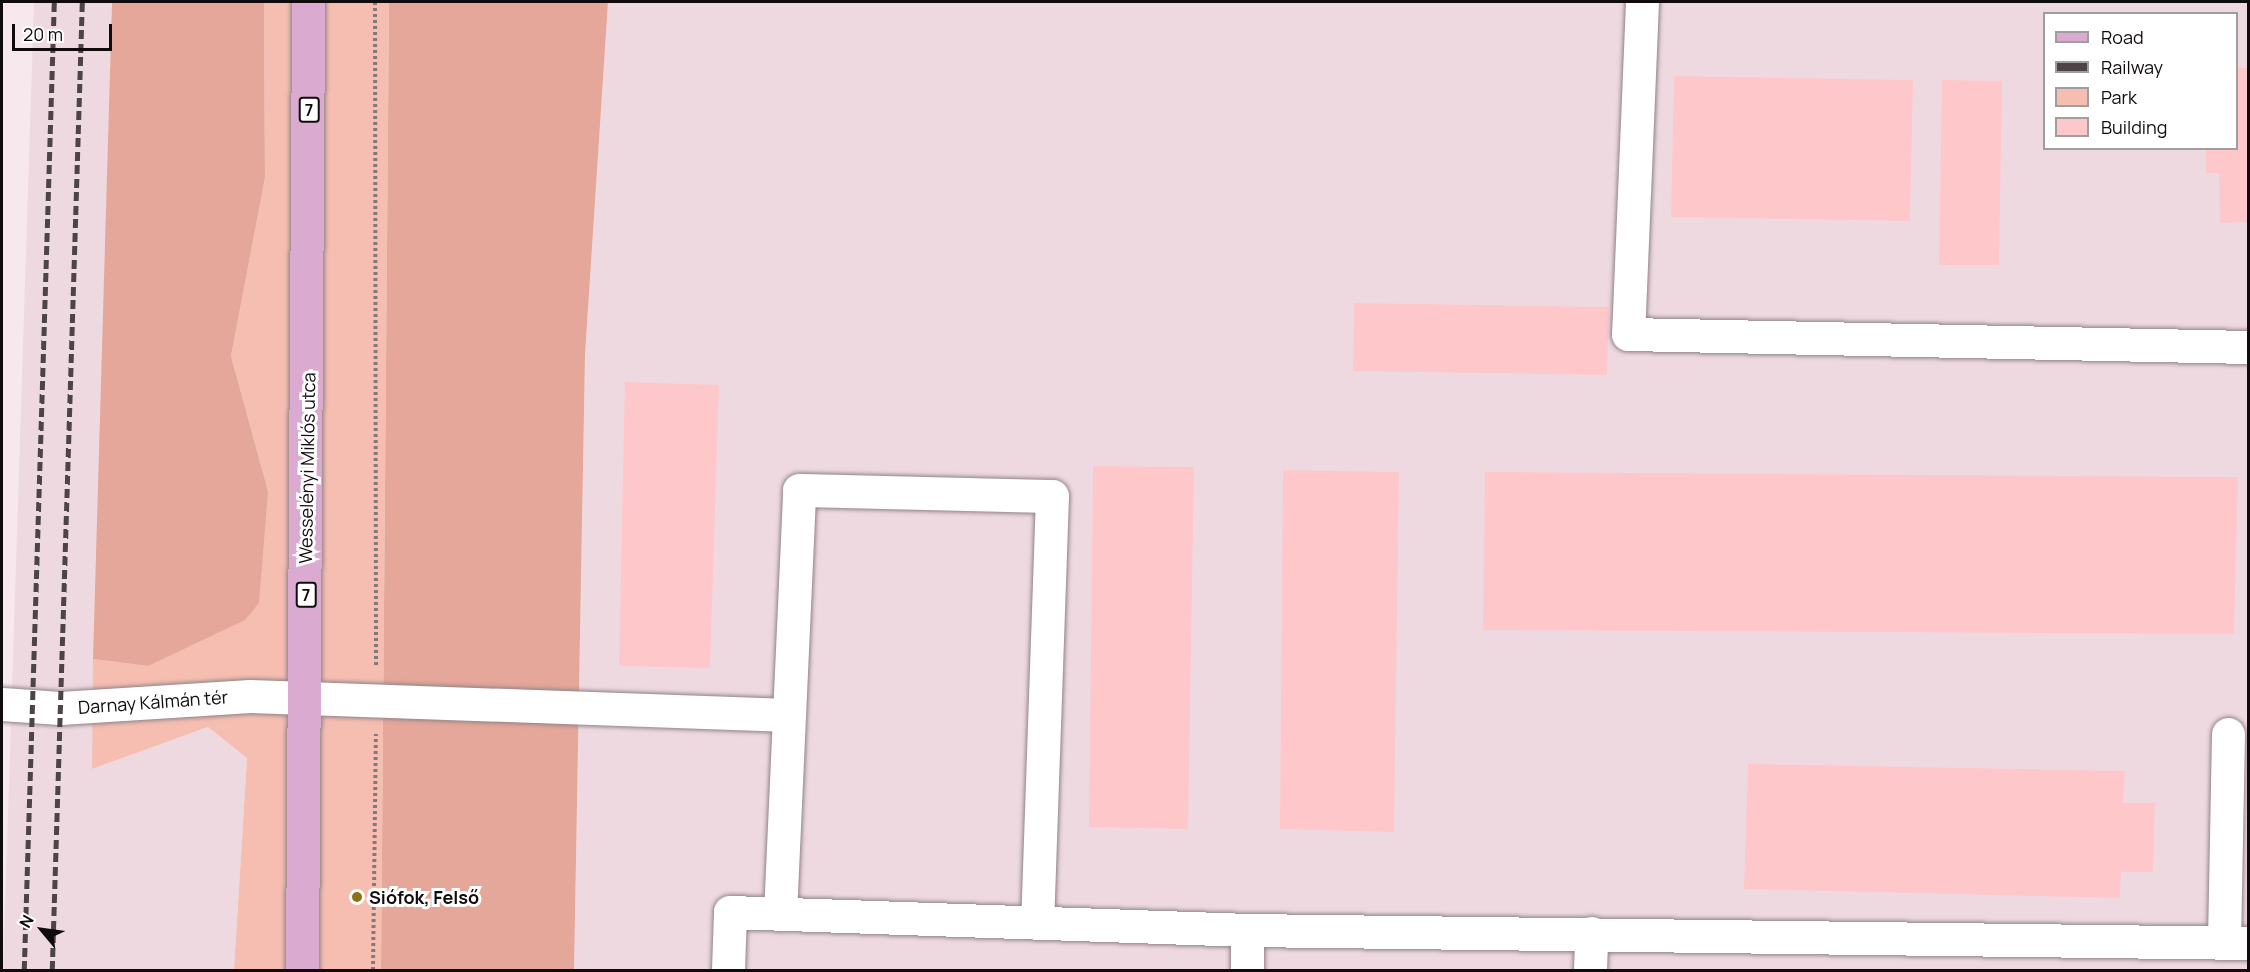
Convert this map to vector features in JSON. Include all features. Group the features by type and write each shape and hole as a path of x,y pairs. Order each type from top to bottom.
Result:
{"main road":[{"name":"Wesselényi Miklós utca","path":"302,970 308,2"}],"street":[{"path":"1642,2 1628,334 2248,347"},
{"path":"780,914 799,490 1052,496 1037,923"},
{"name":"Darnay Kálmán tér","path":"2,704 60,708 250,696 376,705 583,704 789,715"},
{"path":"728,970 730,912 1247,930 2236,943 2228,734"},
{"path":"1247,930 1247,970"},
{"path":"1590,970 1591,933"}],"path":[{"path":"373,970 376,705 375,2"}],"shaded area":[{"path":"34,2 112,2 92,769 208,727 247,758 234,970 3,970"},
{"path":"112,2 264,2 265,178 231,356 268,491 259,603 245,620 148,666 93,659"},
{"path":"389,2 608,2 585,355 574,970 381,970"},
{"path":"608,2 2248,2 2248,970 574,970 585,355"}],"green space":[{"path":"264,2 389,2 381,970 234,970 247,758 208,727 92,769 93,659 148,666 268,491 231,356 265,178"}],"building":[{"path":"2238,68 2248,68 2248,222 2220,223 2219,173 2206,173 2206,150 2238,150"},
{"path":"1674,76 1913,80 1910,221 1671,217"},
{"path":"1942,80 2002,81 1999,265 1939,265"},
{"path":"1354,303 1609,307 1607,375 1353,371"},
{"path":"625,382 719,385 710,668 619,666"},
{"path":"1093,466 1194,467 1188,829 1089,827"},
{"path":"1283,470 1399,472 1394,832 1280,829"},
{"path":"1485,472 2238,477 2234,634 1483,630"},
{"path":"1748,764 2125,771 2123,803 2155,803 2153,872 2121,872 2120,898 1744,889"}],"railway":[{"path":"24,970 54,2"},
{"path":"52,970 82,2"}],"place":[{"name":"Siófok, Felső","path":"357,897"}]}
